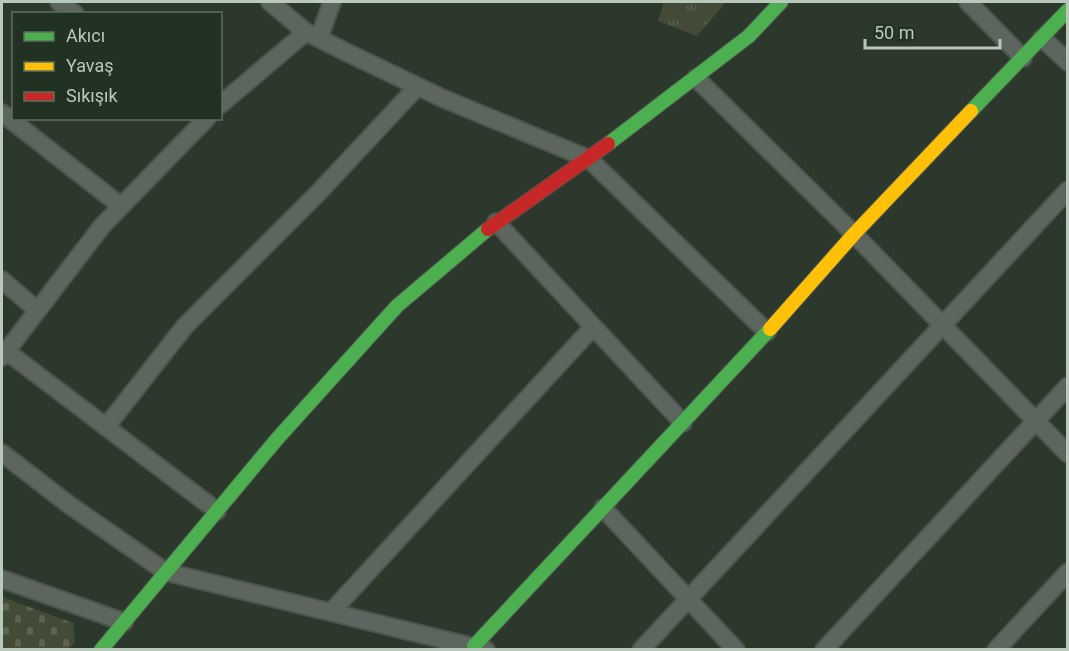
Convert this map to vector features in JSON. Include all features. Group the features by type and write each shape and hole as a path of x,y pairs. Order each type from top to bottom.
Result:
{"street":[{"path":"59,2 72,12"},
{"path":"270,2 313,35 417,87 589,159 767,332"},
{"path":"222,103 313,35 332,2"},
{"path":"101,650 276,439 397,306 496,222 589,159 750,36 781,2"},
{"path":"968,2 1023,58"},
{"path":"2,453 68,504 166,572 480,648 603,508 767,332 854,234 1068,10"},
{"path":"1042,38 1068,62"},
{"path":"696,78 854,234 1068,454"},
{"path":"106,427 185,326 320,191 417,87"},
{"path":"2,113 121,206"},
{"path":"205,120 102,226 4,354 106,427 216,511"},
{"path":"641,650 1068,190"},
{"path":"496,222 683,423"},
{"path":"2,280 37,310"},
{"path":"332,611 593,327"},
{"path":"824,650 1068,386"},
{"path":"603,508 736,650"},
{"path":"996,650 1068,572"},
{"path":"2,579 124,622"}],"green space":[{"path":"664,2 726,2 697,36 658,21"},
{"path":"2,597 73,623 75,643 68,649 2,649"}],"traffic: fast":[{"path":"608,144 749,36 781,2"},
{"path":"971,111 1068,10"},
{"path":"101,650 277,439 397,306 488,229"},
{"path":"474,646 770,329"}],"traffic: slow":[{"path":"770,329 854,234 971,111"}],"traffic: jam":[{"path":"488,229 608,144"}]}
